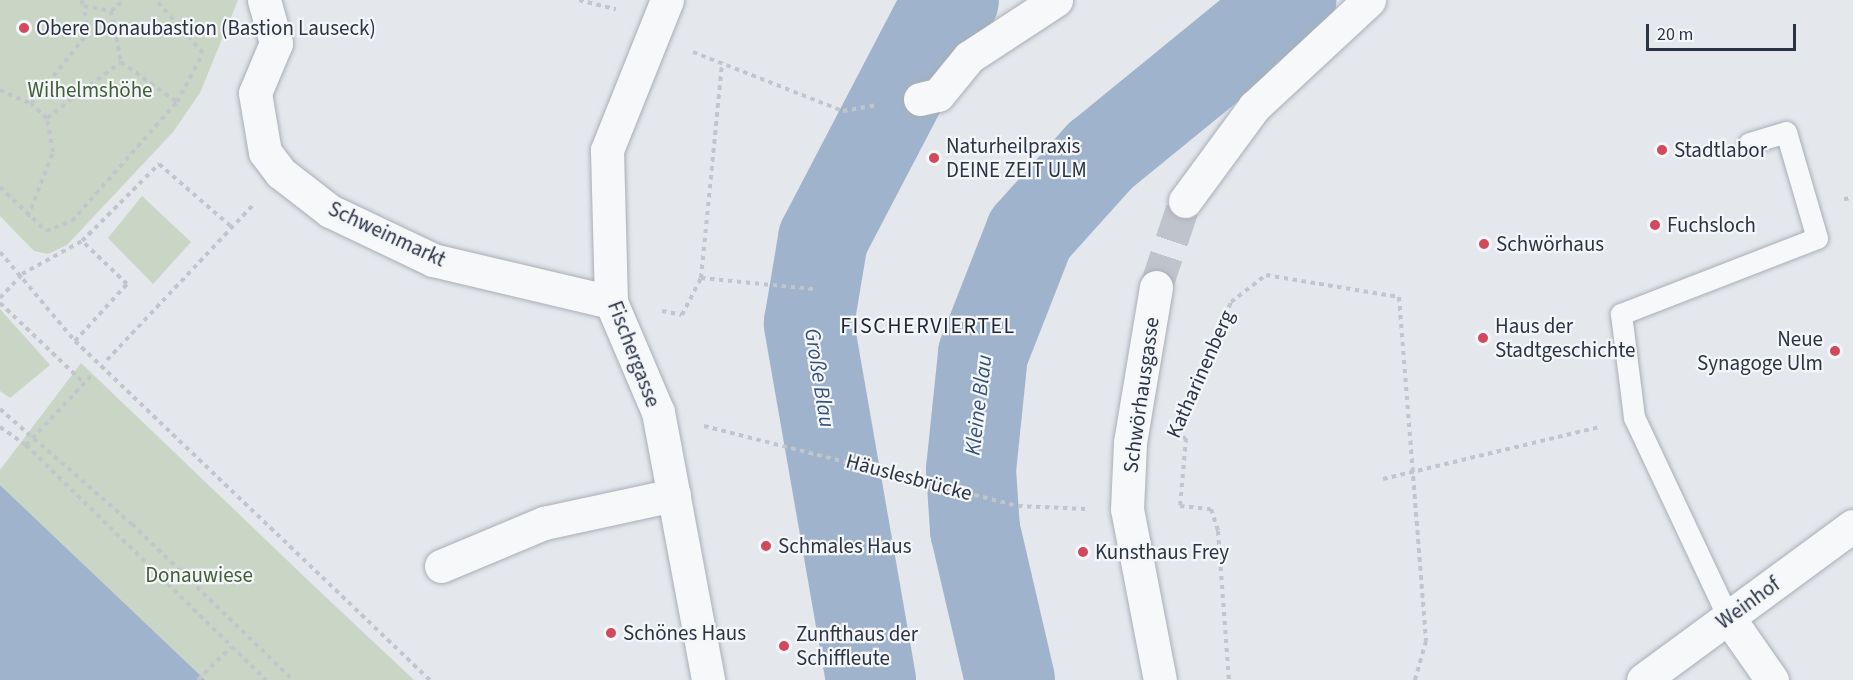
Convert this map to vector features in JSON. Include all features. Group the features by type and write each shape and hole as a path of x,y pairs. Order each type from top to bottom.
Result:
{"street":[{"name":"Schweinmarkt","path":"264,0 276,43 255,93 265,152 282,173 330,211 433,260 611,302"},
{"name":"Fischergasse","path":"668,0 607,150 611,302 658,412 708,680"},
{"path":"920,99 938,94 969,57 1056,0"},
{"path":"1185,201 1254,107 1369,0"},
{"name":"Schwörhausgasse","path":"1156,287 1130,443 1127,509 1160,680"},
{"path":"441,566 544,523 674,495"},
{"name":"Weinhof","path":"1643,680 1853,526"},
{"path":"1728,617 1772,680"}],"lane":[{"path":"1728,617 1634,417 1621,314 1817,238 1786,132 1749,143"}],"path":[{"path":"31,104 87,34 84,6 81,0"},
{"path":"111,11 124,0"},
{"path":"0,187 28,217 46,231 72,221 177,102 203,53 156,0"},
{"path":"84,6 111,11"},
{"path":"111,11 122,62 177,102"},
{"path":"654,38 722,62 843,111 858,108"},
{"path":"47,118 122,62"},
{"path":"611,302 682,315 702,278 722,62"},
{"path":"0,90 31,104 47,118 53,152 28,217"},
{"path":"0,298 22,274 82,241 159,164 232,228"},
{"path":"108,360 282,173"},
{"path":"75,341 127,284 82,241"},
{"path":"0,252 22,274 75,341 430,680"},
{"name":"Katharinenberg","path":"1167,446 1231,302 1266,275 1399,297 1412,473"},
{"path":"702,278 814,290"},
{"path":"0,303 85,384"},
{"path":"26,445 92,375"},
{"path":"0,410 35,435 293,680"},
{"name":"Häuslesbrücke","path":"658,412 1018,506 1127,509"},
{"path":"1383,479 1634,417"},
{"path":"0,427 26,445 266,680"},
{"path":"1172,436 1186,438 1180,506 1212,509 1218,531 1229,680"},
{"path":"1412,473 1426,641 1415,680"},
{"path":"198,680 231,647"}],"green space":[{"name":"Wilhelmshöhe","path":"0,0 238,0 200,93 173,132 67,245 48,254 34,251 0,216"},
{"path":"142,196 191,242 153,284 108,238"},
{"path":"0,309 50,365 10,398 0,391"},
{"name":"Donauwiese","path":"81,363 414,680 205,680 0,485 0,470"}],"water":[{"path":"0,485 202,677 205,680 0,680"}],"waterway":[{"name":"Große Blau","path":"871,680 809,323 823,239 943,9 954,0"},
{"name":"Kleine Blau","path":"1010,680 975,530 971,470 983,354 1030,234 1100,156 1291,0"}],"tunnel":[{"path":"1156,287 1185,201"}],"place":[{"name":"Obere Donaubastion (Bastion Lauseck)","path":"24,28"},
{"name":"Stadtlabor","path":"1662,150"},
{"name":"Naturheilpraxis DEINE ZEIT ULM","path":"934,158"},
{"name":"Fuchsloch","path":"1655,225"},
{"name":"Schwörhaus","path":"1484,244"},
{"name":"Haus der Stadtgeschichte","path":"1483,338"},
{"name":"Neue Synagoge Ulm","path":"1835,351"},
{"name":"Schmales Haus","path":"766,546"},
{"name":"Kunsthaus Frey","path":"1083,552"},
{"name":"Schönes Haus","path":"611,633"},
{"name":"Zunfthaus der Schiffleute","path":"784,646"}],"district":[{"name":"FISCHERVIERTEL","path":"928,327"}]}
